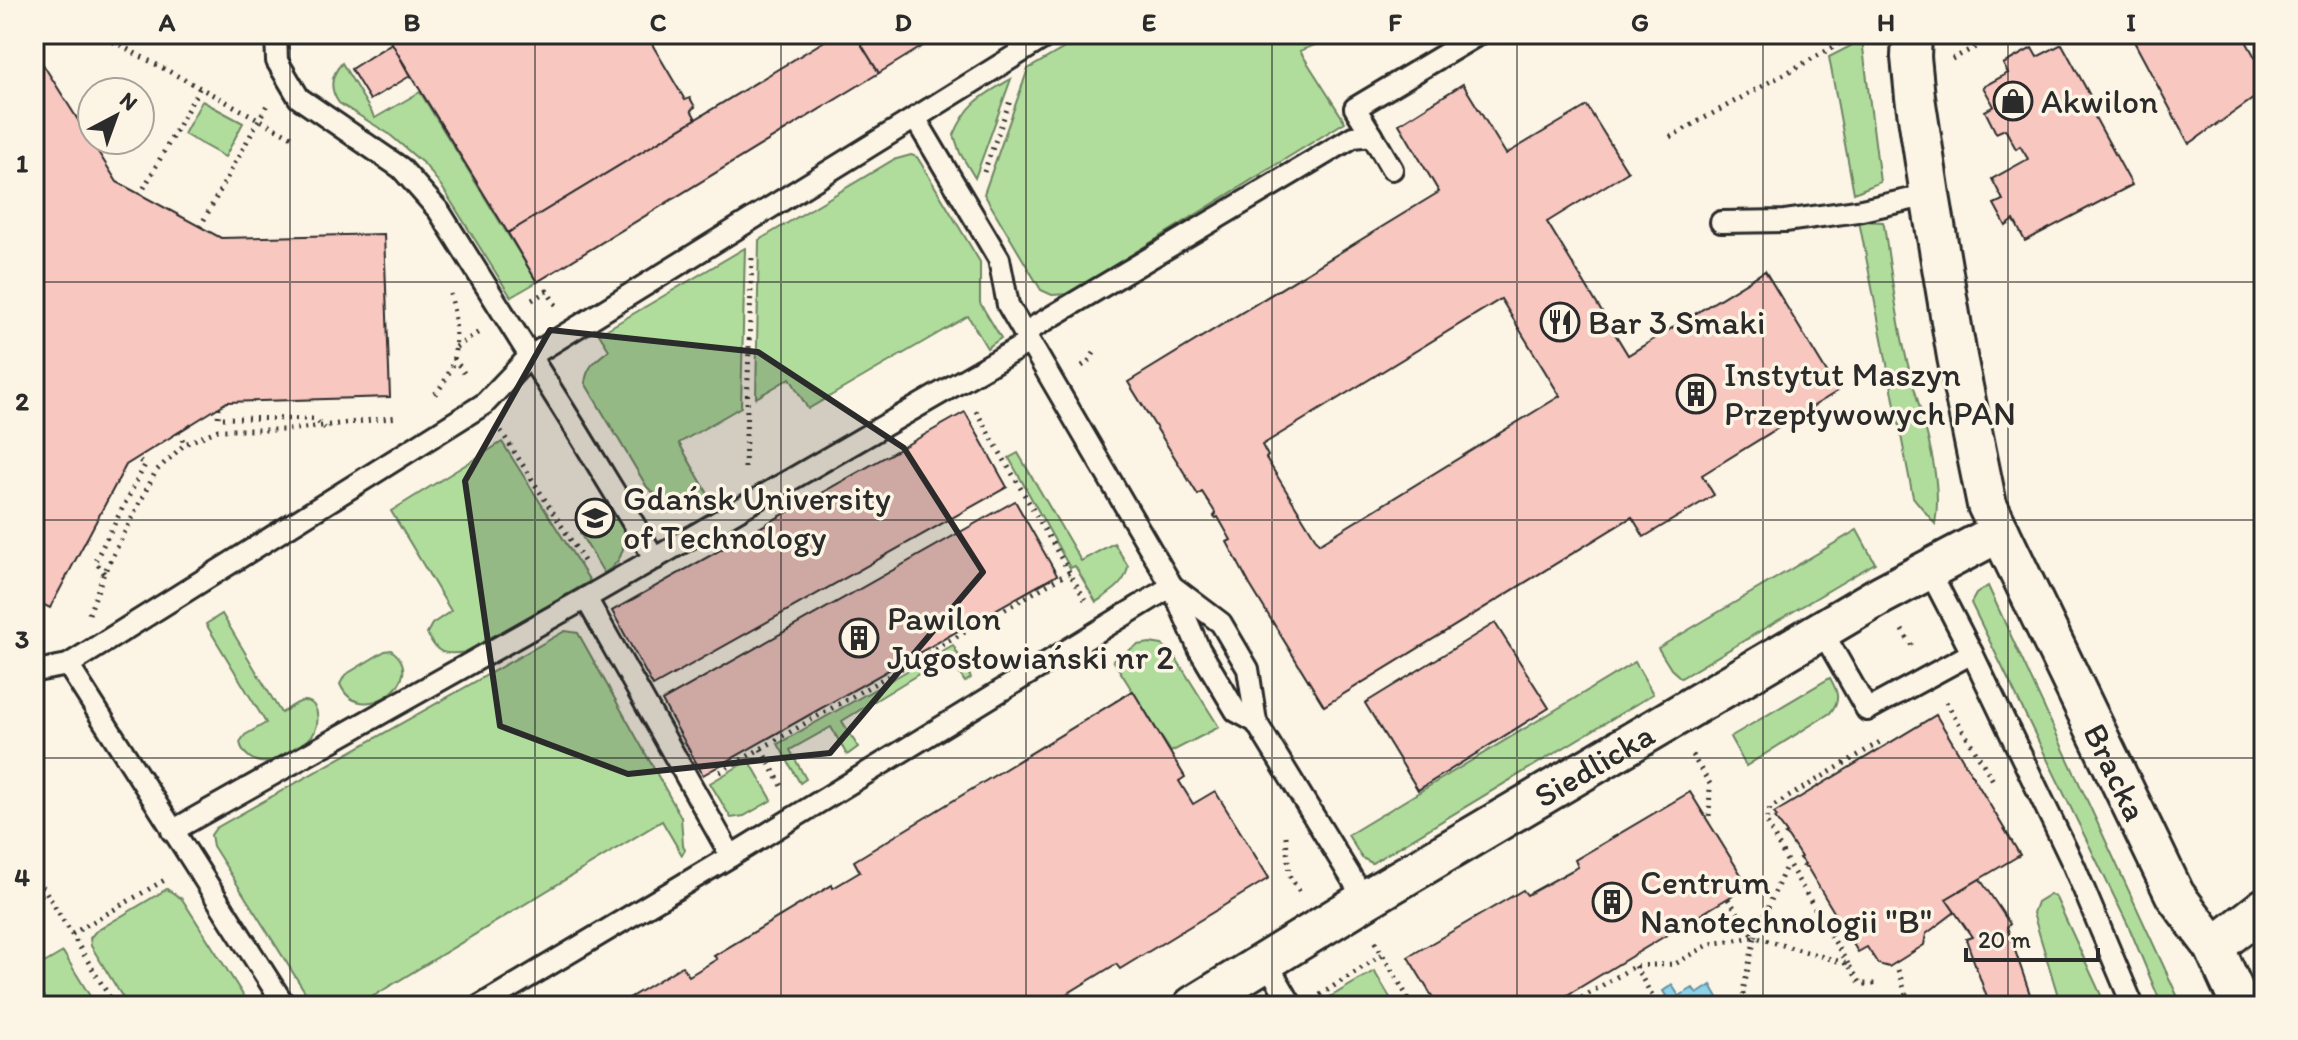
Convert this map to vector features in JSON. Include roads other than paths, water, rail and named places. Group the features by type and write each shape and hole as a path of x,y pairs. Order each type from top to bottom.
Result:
{"street":[{"name":"Bracka","path":"1912,34 1915,97 1930,195 1957,357 1987,505 2175,895 2214,947 2241,1006"},
{"name":"Siedlicka","path":"1193,1006 1365,900 1881,595 2000,532"},
{"path":"2214,947 2264,908"}],"lane":[{"path":"276,34 277,61 299,98 401,168 439,211 655,559"},
{"path":"34,670 68,665 484,404 529,357 1050,34"},
{"path":"1392,169 1355,108 1479,34"},
{"path":"915,118 999,259 1008,305 1172,586 1199,649 1236,711 1256,722"},
{"path":"172,831 594,594 960,382 1353,137 1372,135"},
{"path":"1721,222 1785,221 1857,211 1930,195"},
{"path":"1928,568 2074,866 2133,1006"},
{"path":"480,1006 1172,586"},
{"path":"1172,586 1221,623 1248,669 1256,722 1365,900"},
{"path":"594,594 692,788 731,856"},
{"path":"1822,631 1867,710 1972,653"},
{"path":"68,665 285,1006"},
{"path":"1266,961 1292,1006"}],"water":[{"path":"1672,985 1679,996 1693,988 1697,994 1711,985 1720,1001 1726,998 1731,1006 1663,1006 1660,1000 1666,996 1663,991"}],"place":[{"name":"Akwilon","path":"2013,101"},
{"name":"Bar 3 Smaki","path":"1560,322"},
{"name":"Instytut Maszyn Przepływowych PAN","path":"1696,394"},
{"name":"Gdańsk University of Technology","path":"595,518"},
{"name":"Pawilon Jugosłowiański nr 2","path":"859,638"},
{"name":"Centrum Nanotechnologii \"B\"","path":"1612,902"}]}
